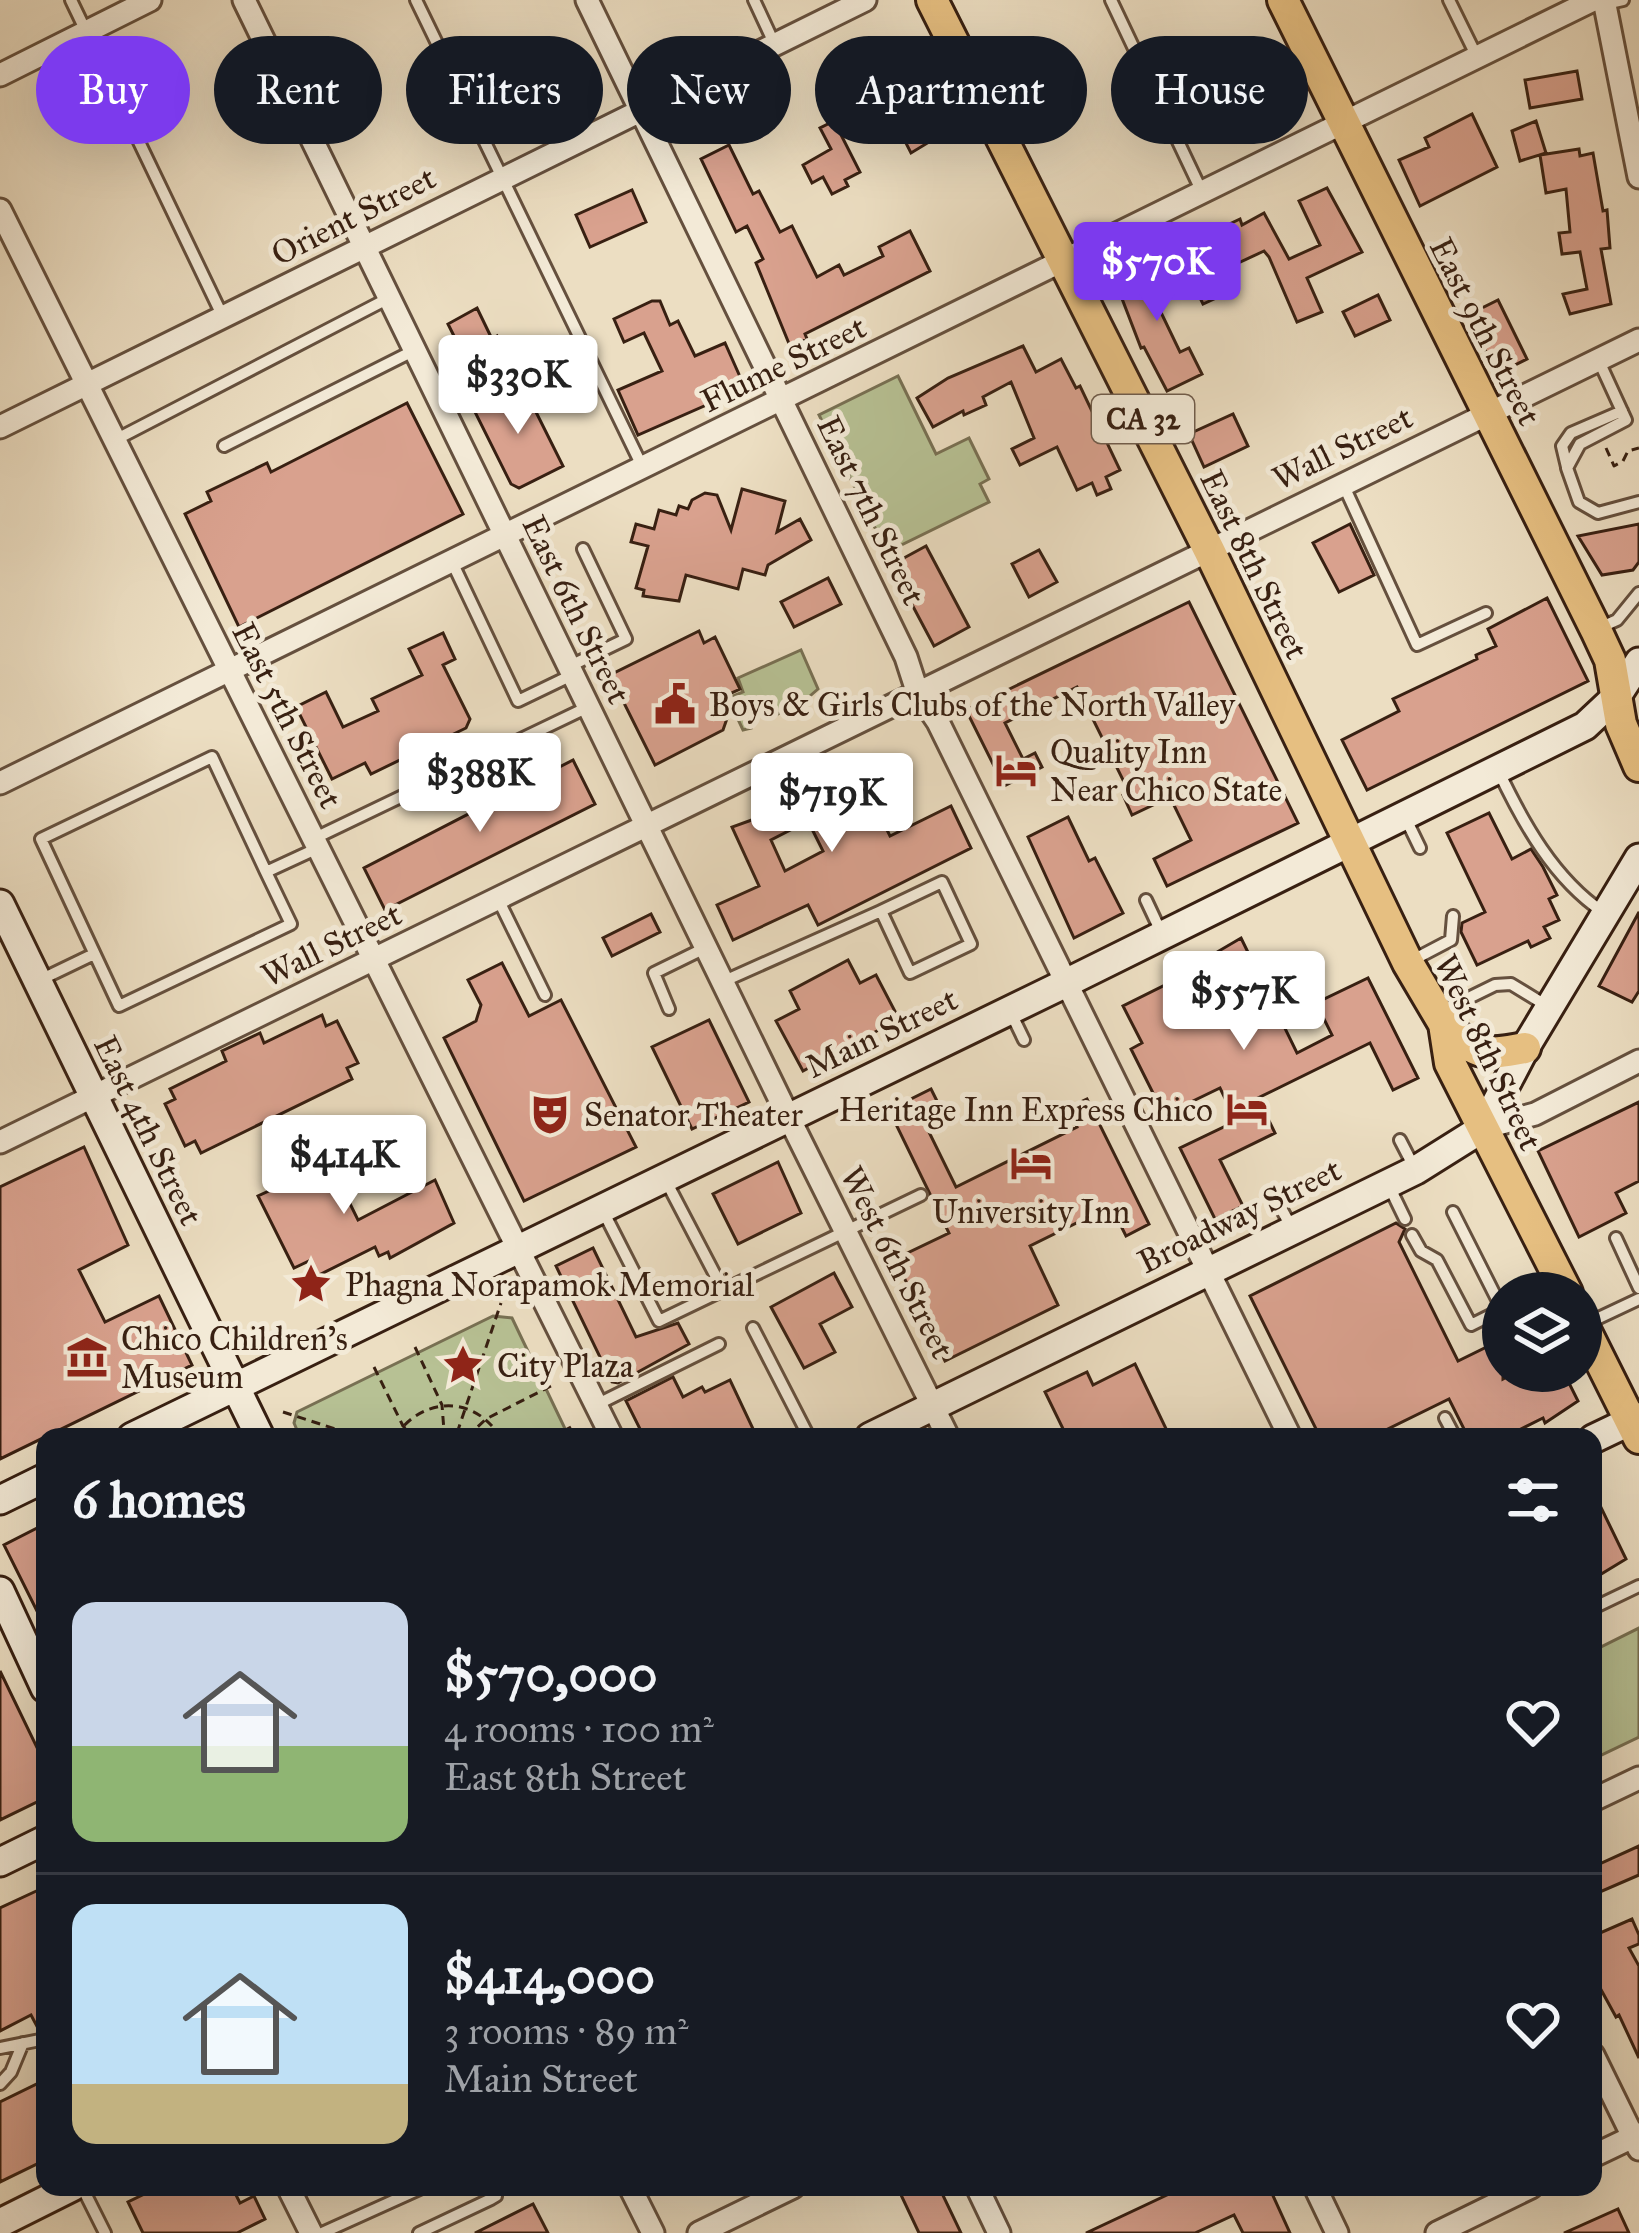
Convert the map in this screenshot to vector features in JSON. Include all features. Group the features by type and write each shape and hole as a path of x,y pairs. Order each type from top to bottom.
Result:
{"main road":[{"name":"East 8th Street","path":"932,0 1349,840"},
{"name":"East 9th Street","path":"1283,0 1610,660 1621,724 1639,766"},
{"name":"Main Street","path":"157,1428 1586,726 1617,696 1639,662"},
{"name":"West 8th Street","path":"1349,840 1440,1019 1450,1063 1546,1272"},
{"path":"1483,1128 1525,1048 1639,858"},
{"name":"East 4th Street","path":"0,904 256,1428"},
{"path":"1440,1019 1475,1052 1496,1054 1525,1048"},
{"name":"Broadway Street","path":"889,1428 1416,1170 1483,1128"},
{"path":"1602,1361 1636,1425 1602,1436"},
{"path":"0,1500 36,1482"},
{"path":"0,1591 36,1669"},
{"path":"0,1862 36,1844"},
{"path":"0,2223 54,2196"}],"street":[{"path":"0,75 149,0"},
{"name":"East 6th Street","path":"244,0 788,1116"},
{"name":"East 7th Street","path":"587,0 627,81"},
{"name":"Orient Street","path":"789,36 865,0"},
{"path":"1606,1 1635,136 1639,177"},
{"name":"Flume Street","path":"0,783 1477,57 1606,1"},
{"name":"Orient Street","path":"0,427 627,114"},
{"name":"East 7th Street","path":"658,144 906,657 917,691 938,722 1286,1428"},
{"name":"East 5th Street","path":"0,210 608,1428"},
{"name":"Wall Street","path":"0,1142 1639,340"},
{"name":"Broadway Street","path":"1483,1128 1535,1114 1639,1061"},
{"name":"West 6th Street","path":"788,1116 944,1428"},
{"path":"1602,1796 1639,1778"},
{"path":"1602,2072 1637,2140 1602,2153"},
{"path":"292,2196 311,2233"},
{"path":"634,2196 653,2233"},
{"path":"699,2233 775,2196"},
{"path":"980,2196 999,2233"},
{"path":"1319,2196 1337,2233"},
{"path":"1437,2233 1513,2196"}],"lane":[{"path":"71,0 224,316"},
{"path":"416,0 643,469"},
{"path":"754,0 771,36"},
{"path":"1112,0 1202,193"},
{"path":"1449,0 1477,57"},
{"path":"115,440 389,298"},
{"path":"224,446 415,350"},
{"path":"1598,359 1622,410 1571,433 1562,446 1567,468 1579,502 1598,513 1639,502"},
{"path":"1343,484 1417,645 1486,613"},
{"path":"452,562 518,701 626,639 583,549"},
{"path":"1595,629 1617,620 1639,593"},
{"path":"266,872 588,707"},
{"path":"212,758 266,872 291,924 119,1006 41,839 212,758"},
{"path":"1497,769 1542,848 1578,895 1606,914"},
{"path":"1404,814 1420,848"},
{"path":"722,982 941,882 971,944 910,973 881,911"},
{"path":"498,899 545,995"},
{"path":"1146,899 1162,934"},
{"path":"1408,963 1450,940 1453,916"},
{"path":"669,1009 654,973 705,948"},
{"path":"37,981 94,954"},
{"path":"1440,1019 1495,986 1511,984 1550,1007"},
{"path":"1010,1010 1024,1040"},
{"path":"1400,1140 1416,1170"},
{"path":"664,1177 722,1290"},
{"path":"1388,1183 1405,1219"},
{"path":"1273,1194 1292,1228"},
{"path":"601,1208 658,1321 921,1195"},
{"path":"1453,1212 1484,1272"},
{"path":"1412,1235 1421,1251 1437,1260 1472,1325 1482,1320"},
{"path":"1616,1238 1639,1288"},
{"path":"1602,1315 1639,1299"},
{"path":"753,1328 804,1428"},
{"path":"596,1405 719,1344"},
{"path":"1445,1418 1450,1428"},
{"path":"1602,1604 1639,1586"},
{"path":"0,2048 36,2041"},
{"path":"0,2084 11,2072 23,2043"},
{"path":"86,2196 105,2233"},
{"path":"322,2233 404,2196"},
{"path":"419,2233 496,2196"}],"path":[{"path":"1603,441 1614,466 1628,451 1639,448"},
{"path":"459,1428 501,1303"},
{"path":"415,1346 442,1405 444,1428"},
{"path":"374,1367 403,1426 414,1415 442,1405 466,1408 493,1428"},
{"path":"476,1428 551,1386"},
{"path":"283,1412 332,1428"}],"green space":[{"path":"898,376 936,454 969,438 989,479 980,484 989,502 887,552 819,415"},
{"path":"801,650 818,689 770,719 755,714 751,728 743,730 728,698 743,692 738,678"},
{"name":"City Plaza","path":"493,1316 512,1318 565,1428 296,1428 297,1412"},
{"path":"1639,1628 1639,1737 1602,1755 1602,1646"}],"building":[{"path":"1577,71 1582,99 1530,108 1525,80"},
{"path":"1472,114 1497,167 1420,206 1399,160 1429,147 1425,138"},
{"path":"1536,121 1546,153 1520,161 1512,131"},
{"path":"828,144 846,144 860,172 832,194 823,177 812,183 803,165 831,149"},
{"path":"729,145 753,194 759,191 780,232 792,226 817,277 839,265 844,275 883,256 879,247 910,231 930,271 790,346 756,263 763,259 747,226 736,232 701,159"},
{"path":"1579,149 1580,156 1593,153 1603,211 1607,210 1610,248 1601,249 1611,304 1570,314 1563,294 1587,289 1580,252 1562,254 1559,233 1570,232 1566,189 1546,193 1540,155"},
{"path":"1327,188 1362,252 1307,278 1322,312 1297,322 1264,251 1236,264 1219,229 1240,219 1242,225 1264,213 1289,259 1320,245 1299,201"},
{"path":"632,190 646,222 590,247 576,215"},
{"path":"1215,260 1229,292 1203,304 1188,273"},
{"path":"1168,261 1181,288 1155,300 1180,352 1189,348 1202,374 1167,391 1141,348 1116,283"},
{"path":"1378,295 1390,320 1355,336 1343,312"},
{"path":"1498,300 1527,359 1497,374 1468,315"},
{"path":"660,301 670,325 678,321 695,356 725,343 745,388 638,435 618,390 662,371 644,333 624,342 614,319"},
{"path":"477,308 506,356 471,370 448,324"},
{"path":"1023,346 1036,372 1061,359 1076,388 1080,386 1120,470 1106,477 1111,489 1097,495 1092,483 1077,490 1057,447 1020,465 1012,449 1034,438 1011,382 983,397 986,405 933,427 917,398 948,378"},
{"path":"522,384 563,466 519,488 511,484 473,408"},
{"path":"407,403 463,514 239,627 185,514 211,501 207,492 267,463 271,472"},
{"path":"1233,414 1248,446 1204,467 1189,434"},
{"path":"742,489 785,501 777,532 800,519 811,540 768,565 765,575 743,569 738,589 686,575 679,601 643,596 644,590 636,588 648,546 631,542 636,524 654,529 659,510 676,515 679,506 688,509 692,500 705,493 717,495 731,530"},
{"path":"1350,524 1374,575 1339,592 1313,543"},
{"path":"1639,524 1639,562 1633,570 1602,575 1578,536"},
{"path":"926,546 969,627 934,646 891,565"},
{"path":"1039,550 1057,582 1029,597 1012,564"},
{"path":"828,578 841,604 794,627 781,602"},
{"path":"1547,598 1588,681 1367,790 1342,740 1399,711 1393,699 1496,646 1488,629"},
{"path":"1189,602 1298,823 1167,886 1154,859 1191,840 1170,797 1132,815 1123,795 1129,792 1077,687 1005,723 1023,759 1035,753 1042,767 1004,786 966,710"},
{"name":"Boys & Girls Clubs of the North Valley","path":"699,631 704,643 715,637 740,689 723,697 730,710 723,730 655,765 610,675"},
{"path":"443,633 455,659 443,665 470,719 466,728 371,774 365,763 332,779 296,707 326,692 343,727 378,711 372,699 422,675 409,649"},
{"path":"573,760 595,804 385,910 364,868"},
{"path":"857,769 890,836 951,806 971,848 818,925 808,905 733,940 717,905 759,886 732,827","holes":["808,821 823,851 785,871 771,840"]},
{"path":"1489,813 1512,859 1531,849 1543,867 1557,895 1549,899 1559,920 1544,927 1550,938 1531,947 1528,941 1477,965 1461,932 1462,923 1485,912 1447,833"},
{"path":"1068,817 1089,861 1095,858 1123,913 1074,938 1028,837"},
{"path":"1639,912 1639,991 1632,1002 1599,986"},
{"path":"651,914 660,932 612,956 603,938"},
{"path":"1241,938 1297,1053 1332,1035 1316,1003 1368,978 1418,1078 1393,1090 1370,1043 1258,1098 1275,1133 1220,1160 1243,1206 1215,1219 1180,1148 1236,1121 1220,1088 1164,1115 1131,1049 1142,1043 1123,1006 1197,969 1195,965"},
{"path":"848,960 860,983 876,975 899,1019 803,1071 776,1021 799,1009 790,991"},
{"name":"Senator Theater","path":"502,963 529,1016 561,1000 636,1147 524,1201 444,1038 476,1021 481,1005 468,980"},
{"path":"322,1015 326,1026 337,1021 358,1063 347,1068 352,1079 201,1153 195,1141 185,1146 165,1104 175,1099 170,1089 226,1061 222,1051 260,1033 264,1043"},
{"path":"709,1020 749,1102 692,1129 652,1047"},
{"path":"931,1089 944,1115 925,1124 956,1187 1077,1127 1068,1108 1087,1099 1149,1224 1126,1236 1111,1206 1030,1246 1058,1305 945,1361 895,1259 949,1233 889,1110"},
{"path":"1639,1102 1639,1181 1616,1193 1626,1213 1579,1237 1538,1151"},
{"path":"84,1147 128,1245 79,1270 105,1322 159,1296 192,1365 63,1428 36,1428 36,1441 0,1459 0,1187"},
{"path":"306,1152 314,1168 329,1161 358,1220 435,1180 454,1223 390,1258 388,1252 379,1256 375,1247 317,1276 309,1261 294,1268 258,1196 273,1189 265,1173"},
{"path":"778,1162 801,1213 738,1244 713,1194"},
{"path":"1396,1223 1405,1229 1399,1242 1458,1361 1482,1349 1482,1392 1574,1392 1578,1401 1545,1423 1543,1418 1523,1428 1464,1428 1449,1399 1390,1428 1316,1428 1250,1296"},
{"path":"593,1248 636,1337 678,1323 689,1344 618,1383 612,1382 556,1266"},
{"path":"834,1273 852,1307 820,1324 835,1352 804,1368 771,1307"},
{"path":"1135,1364 1166,1428 1063,1428 1045,1392 1087,1372 1093,1385"},
{"path":"673,1377 683,1397 730,1380 753,1428 640,1428 626,1401"},
{"path":"1602,1510 1626,1559 1602,1574"},
{"path":"36,1529 36,1609 4,1545"},
{"path":"0,1671 36,1745 36,1802 0,1820"},
{"path":"1639,1846 1639,1875 1602,1891 1602,1863"},
{"path":"36,1891 36,2024 31,2015 0,2031 0,1908"},
{"path":"1632,1919 1639,1935 1639,1944 1629,1948 1639,1966 1639,2058 1602,1991 1602,1932"},
{"path":"36,2084 36,2164 0,2182 0,2102"},
{"path":"140,2196 236,2196 240,2203 254,2196 265,2219 237,2233 143,2233 128,2202"},
{"path":"901,2196 943,2196 961,2233 919,2233"},
{"path":"1165,2196 1273,2196 1290,2233 1243,2233 1234,2215 1195,2233 1086,2233"},
{"path":"533,2204 548,2233 475,2233"},
{"path":"1618,2209 1629,2233 1564,2233"}],"place":[{"name":"Boys & Girls Clubs of the North Valley","path":"675,704"},
{"name":"Quality Inn Near Chico State","path":"1016,770"},
{"name":"Heritage Inn Express Chico","path":"1247,1109"},
{"name":"Senator Theater","path":"550,1114"},
{"name":"University Inn","path":"1031,1163"},
{"name":"Phagna Norapamok Memorial","path":"311,1284"},
{"name":"Chico Children's Museum","path":"87,1357"},
{"name":"City Plaza","path":"463,1365"}]}
